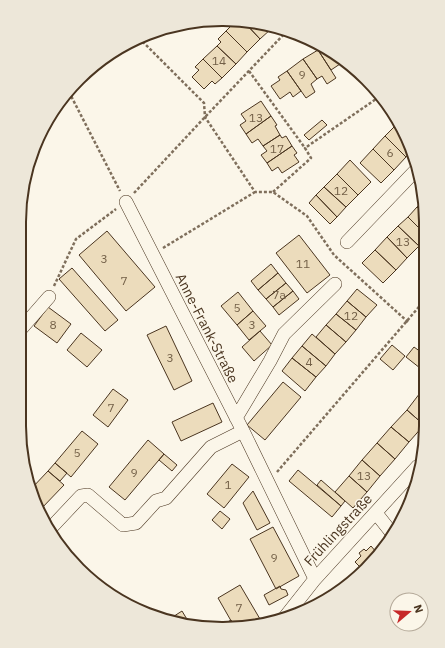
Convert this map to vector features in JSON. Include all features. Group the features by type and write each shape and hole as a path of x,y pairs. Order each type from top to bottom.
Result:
{"street":[{"path":"347,242 412,174"},
{"name":"Anne-Frank-Straße","path":"126,202 243,431 315,579"},
{"path":"236,418 270,361 284,334 335,284"},
{"path":"26,322 49,297"},
{"path":"53,526 81,496 88,495 123,525 136,523 156,501 166,498 210,447 243,431"},
{"name":"Frühlingstraße","path":"290,610 315,579 376,514 413,472"},
{"path":"376,514 389,530"}],"path":[{"path":"49,297 76,239 126,202 204,116 283,35"},
{"path":"144,43 204,103 204,116 255,192"},
{"path":"249,71 311,158 273,192"},
{"path":"72,97 126,202"},
{"path":"305,148 375,99"},
{"path":"152,255 255,192 273,192 307,216 334,254 408,322"},
{"path":"268,482 419,308"}],"building":[{"path":"231,26 250,28 260,39 247,52 226,31"},
{"path":"250,28 268,32 260,39"},
{"path":"226,31 247,52 236,64 217,46 221,42 218,39"},
{"path":"217,46 236,64 222,78 203,59"},
{"path":"318,51 339,65 331,70"},
{"path":"318,51 336,78 327,84 322,76 317,79 303,59"},
{"path":"203,59 222,78 215,84 212,81 204,89 192,77 199,70 195,67"},
{"path":"303,59 317,79 311,84 315,92 306,98 287,71"},
{"path":"287,71 301,91 293,97 290,92 280,99 271,86 280,80 278,77"},
{"path":"261,101 271,116 246,134 240,125 246,121 241,114"},
{"path":"271,116 277,125 275,126 280,135 263,146 258,139 252,143 246,134"},
{"path":"322,120 327,125 309,140 304,135"},
{"path":"394,127 408,156 406,157 385,136"},
{"path":"280,135 282,138 286,136 292,146 267,163 261,155 267,151 263,146"},
{"path":"385,136 406,157 394,170 373,149"},
{"path":"292,146 297,153 294,155 299,162 282,173 278,167 272,171 267,163"},
{"path":"373,149 394,170 381,183 360,163"},
{"path":"350,160 371,182 358,195 337,174"},
{"path":"337,174 358,195 346,207 324,187"},
{"path":"324,187 346,207 337,217 316,195"},
{"path":"316,195 337,217 330,224 309,203"},
{"path":"417,207 419,210 419,228 408,217"},
{"path":"408,217 419,228 419,246 398,226"},
{"path":"398,226 419,246 407,258 387,237"},
{"path":"107,231 155,287 126,311 79,255"},
{"path":"299,235 330,275 307,293 276,253"},
{"path":"387,237 407,258 396,270 375,250"},
{"path":"375,250 396,270 383,283 362,263"},
{"path":"271,264 278,273 258,290 251,281"},
{"path":"72,268 118,320 105,331 59,279"},
{"path":"278,273 286,283 266,299 258,290"},
{"path":"286,283 293,291 273,307 266,299"},
{"path":"357,289 377,305 366,317 347,301"},
{"path":"293,291 299,299 279,315 273,307"},
{"path":"238,292 253,311 237,325 221,306"},
{"path":"347,301 366,317 356,330 336,314"},
{"path":"48,307 71,324 57,343 34,326"},
{"path":"253,311 266,326 249,340 237,325"},
{"path":"336,314 356,330 346,342 326,325"},
{"path":"326,325 346,342 335,354 316,337"},
{"path":"166,326 192,381 174,390 147,335"},
{"path":"260,331 272,345 254,361 242,347"},
{"path":"81,333 102,350 87,367 67,350"},
{"path":"312,334 335,354 326,366 302,346"},
{"path":"392,345 405,356 393,370 380,359"},
{"path":"302,346 326,366 316,377 292,358"},
{"path":"414,347 419,351 419,367 406,357"},
{"path":"292,358 316,377 305,391 282,371"},
{"path":"283,382 301,397 265,440 247,425"},
{"path":"113,389 128,400 108,427 93,415"},
{"path":"419,394 419,421 407,410"},
{"path":"213,403 222,422 181,441 172,422"},
{"path":"407,410 419,421 419,431 409,442 391,427"},
{"path":"391,427 409,442 395,459 377,443"},
{"path":"82,431 98,444 71,477 55,463"},
{"path":"148,440 164,454 125,500 109,487"},
{"path":"377,443 395,459 380,476 362,460"},
{"path":"164,454 177,465 172,471 159,460"},
{"path":"362,460 380,476 367,492 349,476"},
{"path":"55,463 67,473 60,481 48,471"},
{"path":"232,464 249,477 224,508 207,494"},
{"path":"298,470 341,506 332,517 289,481"},
{"path":"48,471 64,485 43,506 35,485"},
{"path":"349,476 367,492 353,508 335,492"},
{"path":"321,480 345,501 341,506 317,485"},
{"path":"253,491 270,523 257,530 243,503"},
{"path":"220,511 230,519 222,529 212,520"},
{"path":"273,527 299,576 276,589 250,539"},
{"path":"371,546 374,550 359,566 355,562 361,556 359,553 364,549 366,551"},
{"path":"240,585 260,618 232,622 218,598"},
{"path":"280,586 281,589 286,590 288,595 269,605 264,595"},
{"path":"182,611 186,618 184,618 175,616"}]}
